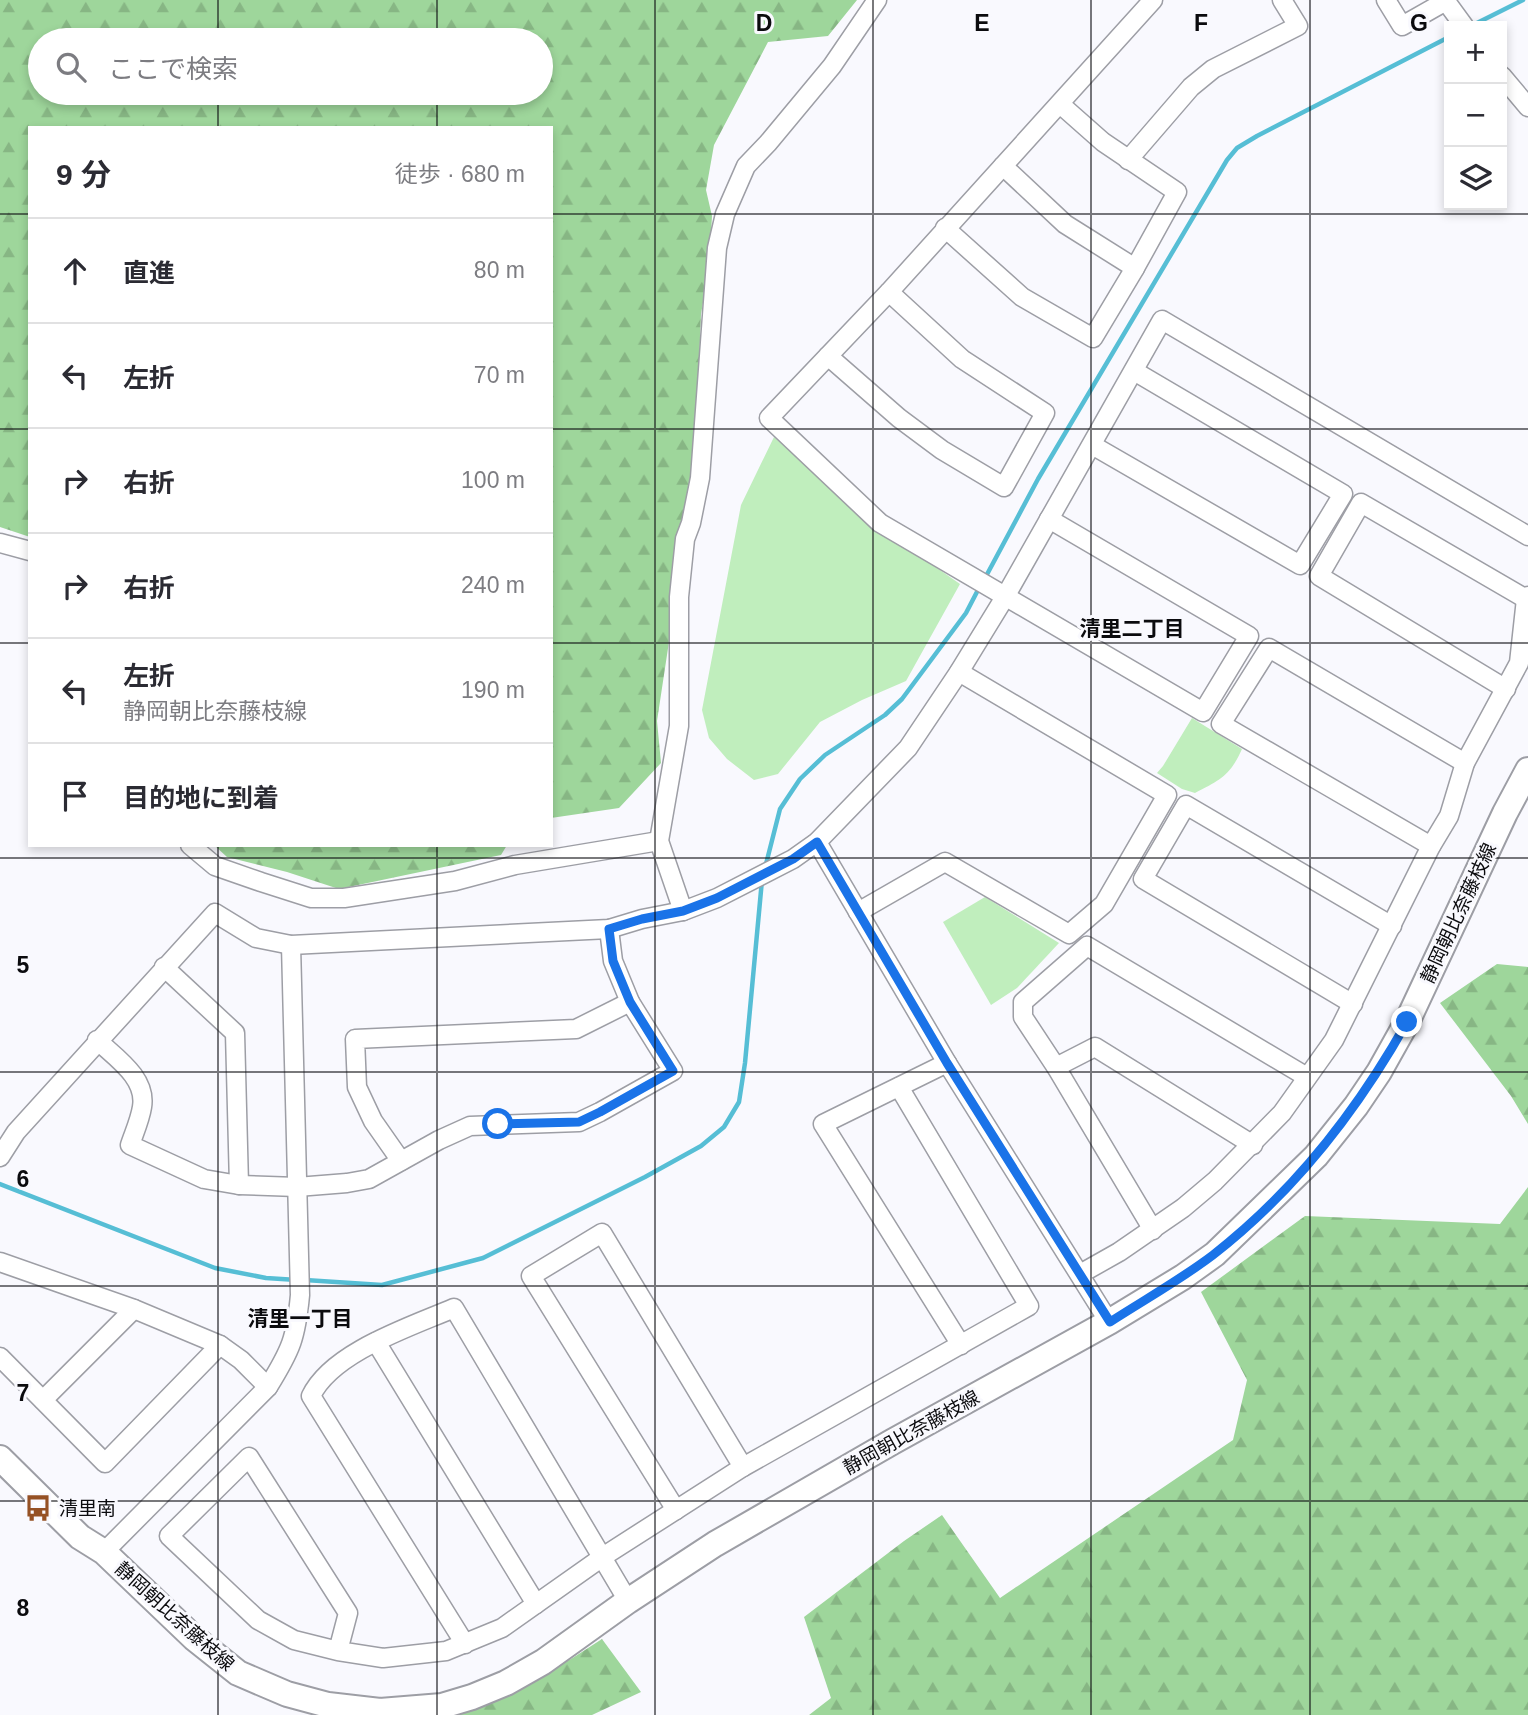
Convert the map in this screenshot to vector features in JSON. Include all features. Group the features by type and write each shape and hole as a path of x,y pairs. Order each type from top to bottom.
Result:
{"main road":[{"name":"静岡朝比奈藤枝線","path":"0,1458 80,1537 104,1552 194,1638 238,1673 288,1694 328,1705 380,1711 441,1711 506,1683 543,1662 628,1601 715,1544 892,1442 1110,1322 1183,1277 1214,1254 1316,1156 1379,1072 1407,1022 1528,771"},
{"name":"静岡朝比奈藤枝線","path":"0,1442 93,1533 104,1552"}],"street":[{"path":"683,911 659,841 680,726 679,597 685,539 700,478 717,248 725,214 747,166 832,66 877,0"},
{"path":"1049,519 1249,636 1203,712 880,523 769,418 889,292 1153,0"},
{"path":"1128,160 1192,87 1213,69 1298,26 1282,0"},
{"path":"1386,0 1402,26 1445,1 1459,21"},
{"path":"1507,82 1528,107"},
{"path":"945,228 1022,297 1093,338 1177,192 1103,142 1060,104"},
{"path":"1003,166 1065,224 1135,268"},
{"path":"828,356 899,418 942,450 1004,486 1045,414 962,359 889,292"},
{"path":"0,1157 16,1132 97,1040 215,913 256,938 290,945 609,929 683,911 717,898 793,859 817,842 908,748 1005,597 1162,320 1528,536"},
{"path":"1092,445 1300,565 1343,494 1134,371"},
{"path":"1080,1274 1153,1230 1215,1181 1282,1113 1334,1040 1353,1004 1431,846 1449,816 1465,763 1506,689 1519,663 1527,597 1361,503 1318,576 1506,689"},
{"path":"0,543 28,550"},
{"path":"1431,846 1221,724 1269,648 1465,763"},
{"path":"858,912 945,862 1069,934 1104,904 1167,795 958,672"},
{"path":"1353,1004 1143,879 1186,805 1392,926"},
{"path":"192,847 215,866 261,882 311,898 344,898 455,881 515,865 659,841"},
{"path":"817,842 947,1063 1110,1322"},
{"path":"97,1040 131,1072 143,1091 142,1107 130,1145 204,1179 239,1185 297,1187 369,1179 470,1126 579,1122 673,1071 630,1002 613,961 609,929"},
{"path":"104,1552 268,1387 284,1361 296,1333 300,1295 290,945"},
{"path":"1153,1230 1056,1067 1023,1017 1023,1002 1087,946 1307,1077"},
{"path":"164,967 235,1033 239,1185"},
{"path":"401,1161 373,1121 357,1087 355,1039 576,1029 630,1002"},
{"path":"1056,1067 1095,1047 1253,1145"},
{"path":"947,1063 824,1124 961,1345"},
{"path":"338,1651 348,1612 249,1457 169,1536 258,1620 294,1640 338,1651 383,1658 425,1655 465,1644 502,1628 604,1556 743,1467 1029,1306 899,1087"},
{"path":"676,1510 531,1276 602,1233 743,1467"},
{"path":"0,1262 134,1309 220,1345 241,1360 268,1387"},
{"path":"465,1644 311,1396 316,1384 353,1353 454,1308 604,1556 628,1601"},
{"path":"43,1400 134,1309"},
{"path":"376,1342 536,1605"},
{"path":"0,1357 105,1463 220,1345"}],"green space":[{"path":"0,0 857,0 828,36 768,42 714,145 706,190 712,216 709,269 701,314 695,470 657,721 661,763 619,808 553,818 553,126 28,126 28,536 0,527"},
{"path":"774,437 877,526 960,584 906,681 820,722 778,774 754,780 727,759 709,738 702,710 741,505"},
{"path":"1192,718 1242,749 1223,776 1195,793 1182,789 1157,773"},
{"path":"216,847 506,847 501,855 339,889 227,857"},
{"path":"985,897 1059,943 1017,988 991,1005 943,922"},
{"path":"1497,964 1528,967 1528,1124 1511,1096 1440,1003"},
{"path":"1528,1187 1528,1715 809,1715 831,1698 804,1617 942,1515 1000,1598 1233,1440 1247,1380 1201,1292 1305,1216 1500,1224"},
{"path":"602,1639 641,1692 592,1715 458,1715 571,1659"}],"waterway":[{"path":"1481,21 1523,0"},
{"path":"984,580 1038,479 1227,160 1237,148 1444,40"},
{"path":"765,868 780,809 800,779 825,755 885,715 902,699 966,613 979,588"},
{"path":"305,1280 382,1285 483,1258 645,1177 701,1146 724,1127 739,1102 762,880"},
{"path":"0,1184 215,1268 266,1278 297,1280"}],"place":[{"name":"清里南","path":"38,1508"}],"district":[{"name":"清里二丁目","path":"1132,629"},
{"name":"清里一丁目","path":"300,1319"}],"route":[{"path":"498,1124 579,1122 673,1071 630,1002 613,961 609,929 683,911 717,898 793,859 817,842 947,1063 1110,1322 1183,1277 1214,1254 1261,1212 1316,1156 1356,1106 1407,1022"}]}
